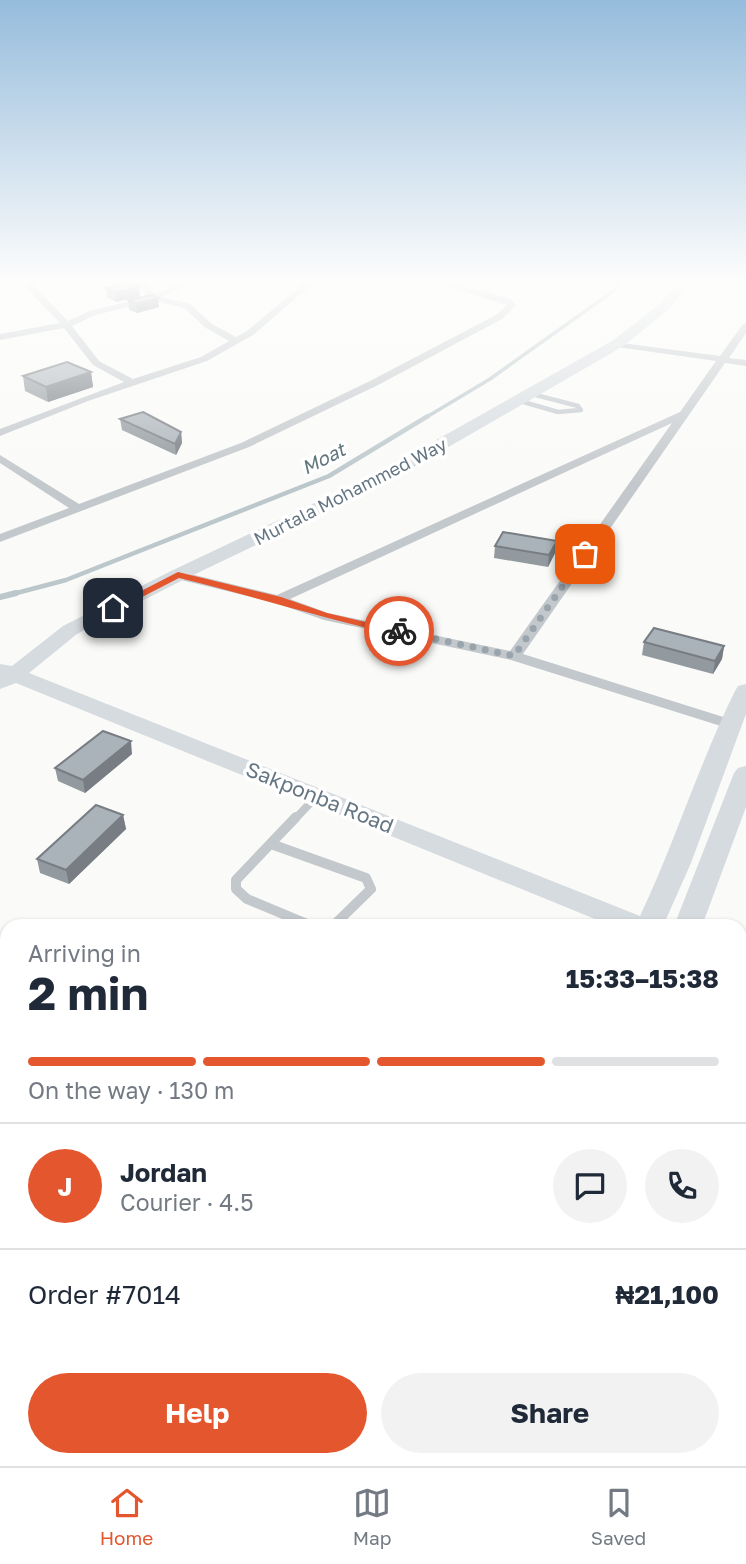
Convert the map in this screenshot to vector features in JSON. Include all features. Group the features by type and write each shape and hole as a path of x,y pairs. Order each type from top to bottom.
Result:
{"street":[{"path":"84,347 96,363 133,383"},
{"path":"0,432 204,359 225,347"},
{"path":"0,538 245,445 441,347"},
{"name":"Murtala Mohammed Way","path":"4,676 70,630 178,575 380,479 611,347"},
{"path":"641,347 746,363"},
{"path":"514,656 730,347"},
{"path":"278,599 684,414"},
{"path":"0,458 76,507"},
{"path":"178,575 278,599 324,616 514,656 730,724"},
{"name":"Sakponba Road","path":"4,676 318,795 622,919"},
{"path":"652,919 678,863 730,724 746,691"},
{"path":"691,919 746,773"}],"lane":[{"path":"526,397 578,406 581,410 563,414 526,397"},
{"path":"295,919 247,899 236,889 236,880 318,795"},
{"path":"271,844 366,878 370,882 371,889 340,919"}],"building":[{"path":"67,362 91,372 46,387 23,376"},
{"path":"143,412 181,432 175,444 120,419"},
{"path":"503,532 557,541 549,555 495,546"},
{"path":"654,628 724,646 715,661 644,642"},
{"path":"103,731 131,741 83,780 55,768"},
{"path":"96,805 123,815 66,870 37,859"}],"waterway":[{"name":"Moat","path":"425,418 490,379 534,347"},
{"name":"Moat","path":"9,595 66,580 329,476 428,416"},
{"name":"Moat","path":"0,597 16,593"}],"way so far":[{"path":"399,631 514,656 585,554"}],"route":[{"path":"113,608 178,575 278,599 324,616 399,631"}]}
